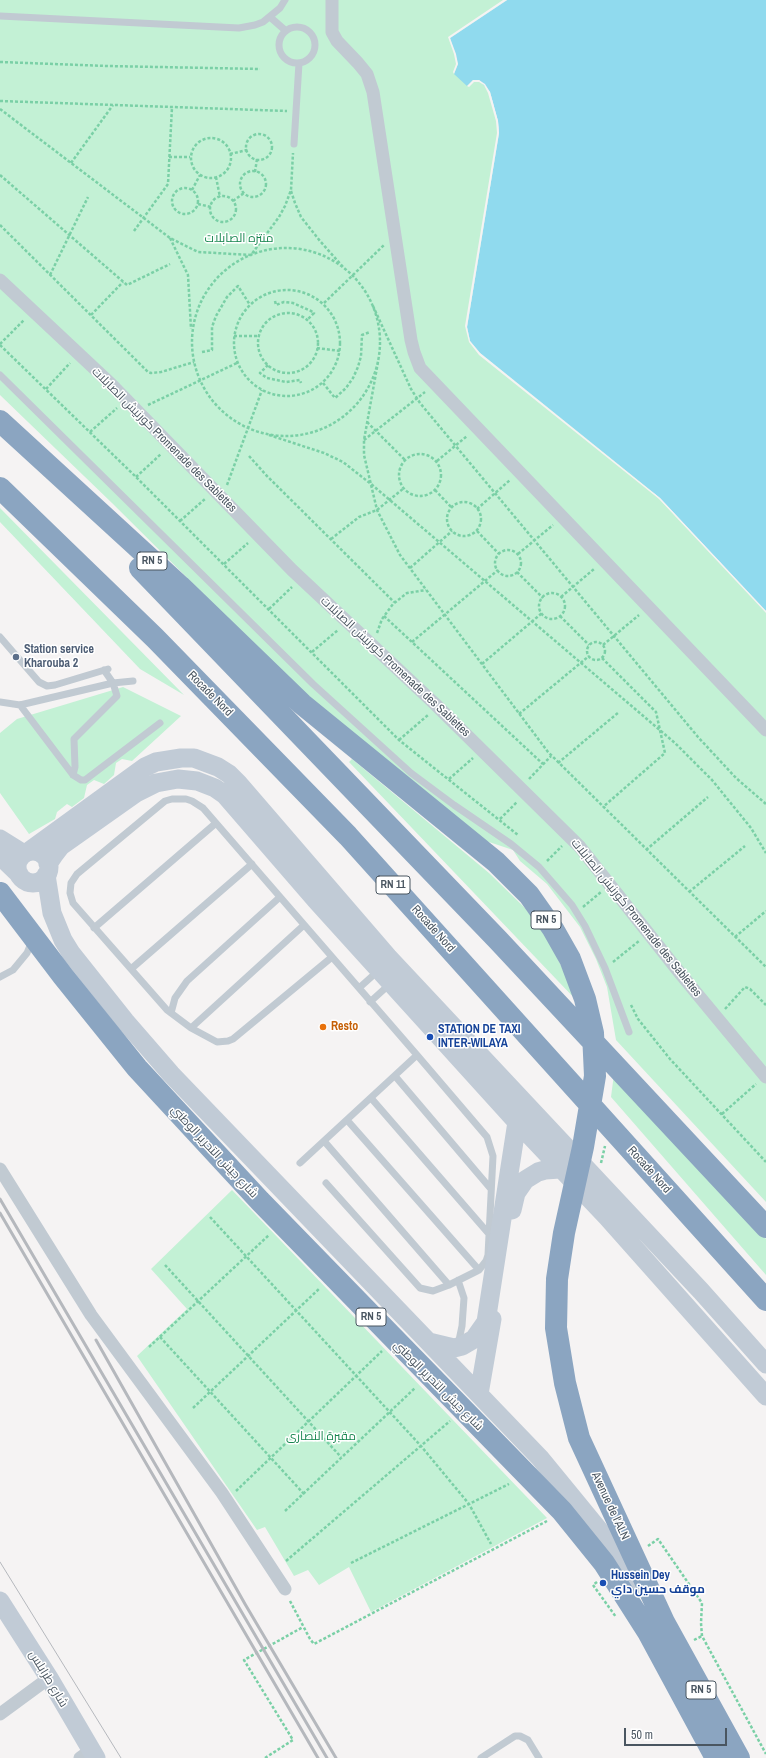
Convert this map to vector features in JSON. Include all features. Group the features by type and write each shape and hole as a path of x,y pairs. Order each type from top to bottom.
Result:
{"highway":[{"name":"Avenue de l'ALN","path":"0,421 180,586 302,704 496,862 529,895 553,929 570,958 585,999 591,1026 595,1076 583,1147 564,1233 557,1279 556,1328 565,1383 579,1438 664,1622 738,1758"},
{"path":"0,427 169,598 498,940 766,1227"},
{"name":"Rocade Nord","path":"0,488 155,638 348,836 766,1300"},
{"name":"شارع جيش التحرير الوطني","path":"0,893 136,1068 201,1139 371,1318 562,1512 604,1563 648,1632 716,1758"}],"street":[{"path":"332,0 332,32 337,41 367,74 373,92 414,352 420,368 766,730"},
{"name":"كورنيش الصابلات Promenade des Sablettes","path":"0,280 126,400 302,579 482,750 527,787 591,859 649,934 766,1076"},
{"path":"19,874 17,865 20,857 145,767 156,762 181,758 194,758 218,767 229,774 388,957 701,1292 766,1364"},
{"path":"0,856 27,882 32,883 42,879 54,854 62,846 147,787 167,780 178,779 197,781 225,794 315,899 560,1169 607,1217 766,1396"},
{"path":"0,839 26,853 37,852 47,860 52,913 63,940 125,1022 175,1078 540,1458 617,1552 664,1622"},
{"path":"430,1342 454,1348 458,1347 474,1339 486,1322 517,1122"},
{"path":"0,1169 91,1315 222,1493 285,1590"},
{"path":"479,1394 513,1200 520,1186 531,1176 545,1170 560,1169"},
{"name":"شارع طرابلس","path":"0,1601 48,1678 89,1755"},
{"path":"0,1714 48,1678"}],"lane":[{"path":"0,16 239,28 255,25 270,17 285,0"},
{"path":"270,17 286,31"},
{"path":"301,27 311,33 315,39 314,52 311,58 299,63 286,59 281,54 279,48 280,41 286,31 291,28 301,27"},
{"path":"294,144 299,63"},
{"path":"0,375 313,684 411,773 511,844 539,867 572,905 586,926 605,968 629,1032"},
{"path":"0,637 39,682 47,686 55,685 106,669 117,693 115,699 74,739 75,767 73,775"},
{"path":"0,702 20,705 113,683 133,680"},
{"path":"20,705 78,780 85,780 160,723"},
{"path":"326,1183 420,1288 433,1291 449,1285 479,1270 488,1255 493,1156 486,1137 417,1055 203,808 192,801 180,798 165,801 77,874 70,888 73,903 171,1013 191,1028 218,1042 228,1042 332,957"},
{"path":"94,928 216,823"},
{"path":"131,969 252,864"},
{"path":"171,1013 175,998 187,981 280,897"},
{"path":"191,1028 304,925"},
{"path":"0,977 13,970 27,953 34,937"},
{"path":"359,988 385,976"},
{"path":"370,1002 385,976"},
{"path":"300,1163 417,1055"},
{"path":"395,1076 491,1189"},
{"path":"371,1098 489,1234"},
{"path":"347,1120 479,1270"},
{"path":"324,1141 449,1285"},
{"path":"458,1280 464,1298 462,1326 458,1347"},
{"path":"481,1758 516,1736 525,1737 539,1758"}],"path":[{"path":"0,62 260,69"},
{"path":"0,101 296,112"},
{"path":"71,163 114,105"},
{"path":"134,231 168,184 172,107"},
{"path":"0,110 170,238 198,252 251,255"},
{"path":"262,135 269,138 272,146 270,154 263,159 257,159 252,157 247,150 248,142 254,136 262,135"},
{"path":"210,138 222,142 227,147 230,154 229,166 225,172 216,177 206,178 200,175 192,165 190,157 198,142 210,138"},
{"path":"294,144 291,190 294,203 301,217 320,241 364,289 417,398 698,737 736,778 766,804"},
{"path":"230,154 247,150"},
{"path":"169,157 190,157"},
{"path":"255,172 257,159"},
{"path":"255,172 263,176 266,184 264,191 261,194 253,197 244,193 241,187 242,179 247,173 255,172"},
{"path":"0,175 127,285 170,264"},
{"path":"192,190 200,175"},
{"path":"216,177 220,197"},
{"path":"183,189 192,190 197,196 198,204 193,211 185,214 178,211 173,204 176,192 183,189"},
{"path":"251,255 279,217 291,190"},
{"path":"233,201 244,193"},
{"path":"50,275 88,197"},
{"path":"220,197 230,198 233,201 236,212 234,216 227,221 219,221 215,219 211,212 211,207 214,200 220,197"},
{"path":"198,204 211,207"},
{"path":"0,225 151,373 194,362"},
{"path":"324,303 395,234"},
{"path":"170,238 188,275 191,346 199,380 209,397 221,411 235,422 248,428 324,453 343,462 371,484 692,759 712,780 751,828 766,853"},
{"path":"191,346 192,328 197,310 205,294 215,279 229,267 251,255 263,251 282,248 301,249 319,254 336,263 352,276"},
{"path":"91,315 123,282"},
{"path":"202,352 212,350 212,327 216,316 227,297 238,286 250,305"},
{"path":"293,289 310,294 324,303 335,318 341,335 340,352 334,371 323,383 306,394 288,397 269,394 253,384 242,372 237,362 235,356 234,336 238,322 250,305 260,296 276,290 293,289"},
{"path":"275,301 276,305 284,302 293,303 314,313 307,320"},
{"path":"373,306 378,324 380,343 364,440 364,455 378,510 392,542 426,590 557,763 766,967"},
{"path":"32,311 0,344 180,520 400,740 500,819 524,840"},
{"path":"280,313 299,315 307,320 317,335 317,348 310,363 301,370 291,373 281,372 268,365 259,352 258,336 264,323 280,313"},
{"path":"323,383 334,398 346,388 358,368 361,356 362,335 370,332"},
{"path":"234,336 258,336"},
{"path":"317,348 340,352"},
{"path":"46,389 79,354"},
{"path":"151,403 237,362"},
{"path":"269,435 287,437 305,435 323,430 338,421 353,409 364,395 373,379 378,362"},
{"path":"268,365 260,373 268,378 286,382 300,380 301,383"},
{"path":"364,440 435,384"},
{"path":"228,484 262,390"},
{"path":"90,432 126,400"},
{"path":"367,421 405,460"},
{"path":"437,461 477,428"},
{"path":"136,477 170,445"},
{"path":"419,453 428,454 437,461 442,473 442,480 435,490 426,496 411,494 400,483 398,475 400,467 411,455 419,453"},
{"path":"249,456 394,602"},
{"path":"478,509 519,473"},
{"path":"331,539 359,517 378,510 404,488"},
{"path":"180,520 214,490"},
{"path":"435,490 452,508"},
{"path":"466,502 478,509 481,516 481,523 476,531 465,537 452,531 448,525 447,518 452,508 460,503 466,502"},
{"path":"518,554 562,517"},
{"path":"410,568 452,531"},
{"path":"476,531 499,554"},
{"path":"224,564 258,535"},
{"path":"506,550 512,550 518,554 521,564 517,572 510,575 505,575 498,570 495,562 499,554 506,550"},
{"path":"561,597 604,561"},
{"path":"412,642 498,570"},
{"path":"517,572 543,598"},
{"path":"268,609 302,579"},
{"path":"375,648 380,624 394,602 407,594 426,590"},
{"path":"550,594 556,594 561,597 565,602 565,608 560,616 551,619 545,617 539,606 543,598 550,594"},
{"path":"603,645 648,608"},
{"path":"482,664 542,613"},
{"path":"384,616 543,764"},
{"path":"560,616 589,645"},
{"path":"312,652 348,622"},
{"path":"594,642 599,642 603,645 605,648 605,654 602,658 593,659 589,656 587,652 589,645 594,642"},
{"path":"519,714 589,656"},
{"path":"602,658 656,712 665,752 603,807"},
{"path":"400,740 438,707"},
{"path":"557,763 618,712"},
{"path":"449,779 482,750"},
{"path":"500,819 527,787 537,771 551,756"},
{"path":"646,850 708,797"},
{"path":"546,862 571,837"},
{"path":"689,892 745,846"},
{"path":"542,858 551,867"},
{"path":"578,902 582,908 610,884"},
{"path":"735,937 766,911"},
{"path":"610,964 649,934"},
{"path":"717,1017 745,987 750,989 766,1004"},
{"path":"628,998 638,1019 670,1059 765,1160"},
{"path":"722,1114 766,1076"},
{"path":"210,1217 421,1446 469,1504 491,1544"},
{"path":"149,1347 269,1235"},
{"path":"164,1265 341,1457"},
{"path":"193,1408 320,1288"},
{"path":"160,1336 304,1494"},
{"path":"235,1491 382,1351"},
{"path":"285,1511 414,1388"},
{"path":"286,1561 452,1419"},
{"path":"351,1563 509,1484"},
{"path":"285,1590 303,1627 314,1644 551,1519"},
{"path":"647,1547 658,1538 702,1602 702,1636 766,1754"},
{"path":"593,1576 598,1582"},
{"path":"265,1758 293,1740 244,1660 303,1627"}],"green space":[{"name":"منتزه الصابلات","path":"0,0 507,0 450,38 473,80 479,80 490,92 499,133 467,327 470,341 480,353 648,487 766,611 766,1202 616,1040 607,987 596,959 580,927 547,884 520,861 513,850 477,838 308,698 112,503 0,395"},
{"path":"0,508 184,695 140,669 0,522"},
{"path":"123,687 181,716 132,761 122,759 116,763 114,775 104,784 94,780 87,785 84,798 72,807 67,804 57,812 55,819 29,834 0,793 0,733 17,719"},
{"path":"352,759 489,873 525,908 548,938 578,1002 349,762"},
{"path":"614,1074 766,1239 766,1275 611,1097"},
{"name":"مقبرة النصارى","path":"232,1190 547,1518 371,1612 349,1567 319,1585 308,1570 294,1576 265,1527 257,1530 137,1356 187,1309 151,1269"}],"water":[{"path":"507,0 766,0 766,611 660,498 480,353 470,341 467,327 499,133 498,121 490,92 479,80 473,80 467,86 454,74 458,64 450,38"}],"pier":[{"path":"503,0 507,0 450,38 458,64 454,74 453,72 456,64 448,37"},
{"path":"473,80 479,80 485,84 490,92 498,121 499,133 467,327 470,341 480,353 660,498 766,611 766,613 659,499 479,355 469,342 465,326 497,133 496,121 488,93 484,85 479,82 474,82 469,87 467,86"}],"tram line":[{"path":"0,1562 121,1758"}],"railway":[{"path":"0,1199 327,1758"},
{"path":"0,1213 318,1758"},
{"path":"96,1340 245,1604 336,1758"}],"place":[{"name":"Station service Kharouba 2","path":"16,657"},
{"name":"Resto","path":"323,1027"},
{"name":"STATION DE TAXI INTER-WILAYA","path":"430,1037"},
{"name":"Hussein Dey موقف حسين داي","path":"603,1583"}]}
